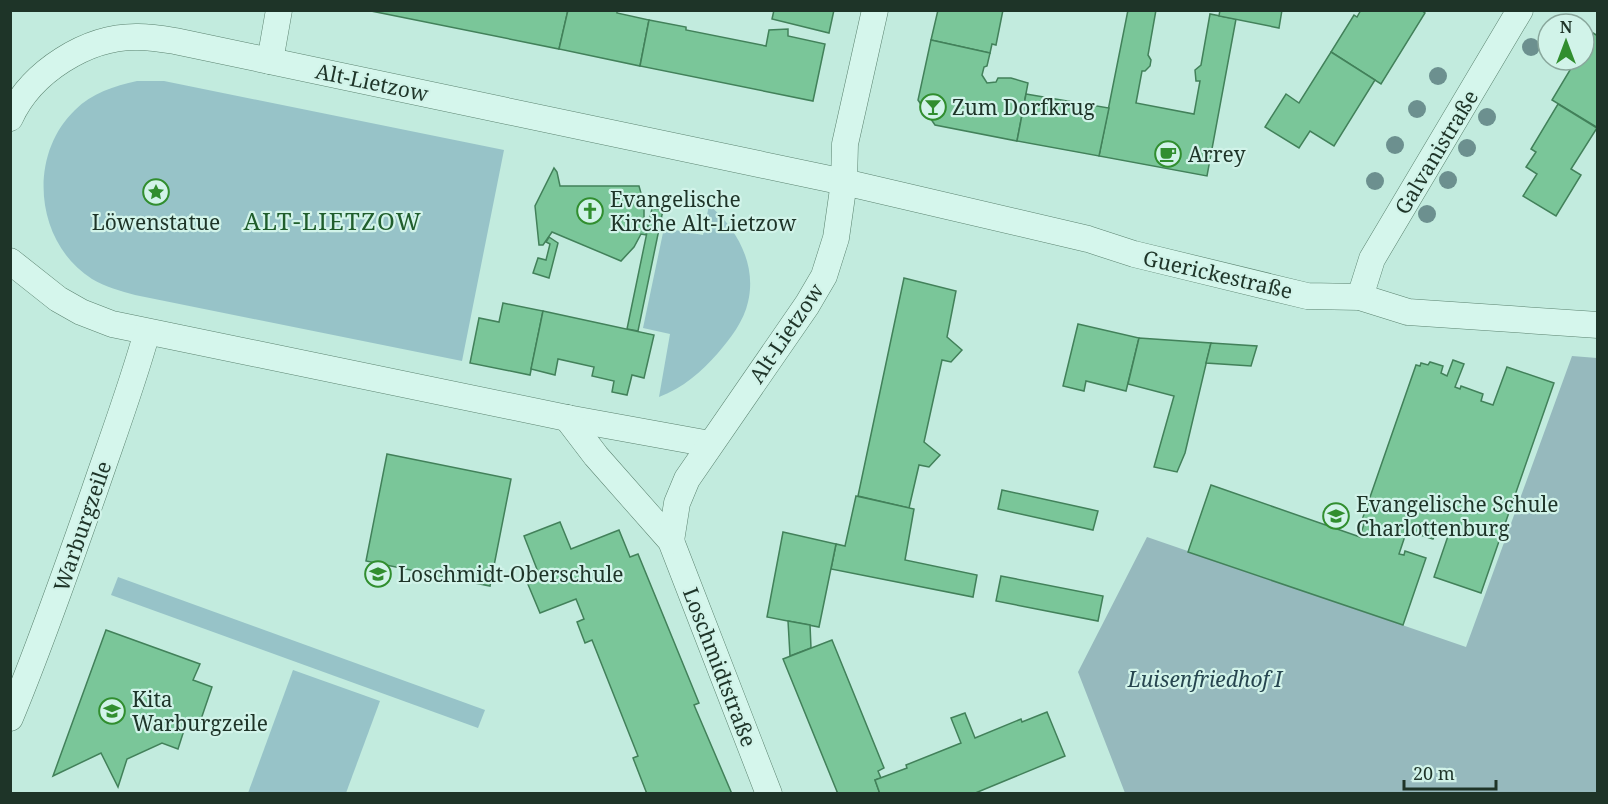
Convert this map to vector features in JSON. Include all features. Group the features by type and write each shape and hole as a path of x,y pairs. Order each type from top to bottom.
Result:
{"street":[{"path":"270,61 279,10"},
{"path":"844,182 845,144 875,10"},
{"name":"Galvanistraße","path":"1360,297 1372,259 1520,10"},
{"name":"Alt-Lietzow","path":"10,118 40,76 74,52 104,42 136,36 175,40 844,182 836,238 824,276 807,305 710,444"},
{"name":"Guerickestraße","path":"844,182 1088,239 1134,255 1307,296 1360,297 1408,312 1598,326"},
{"path":"10,261 58,299 81,312 112,324 567,418 710,444 687,479 677,503 671,541"},
{"name":"Warburgzeile","path":"10,718 65,573 137,368 147,332"},
{"name":"Loschmidtstraße","path":"567,418 596,456 671,541 770,794"}],"shaded area":[{"path":"137,81 164,81 504,150 462,361 135,295 97,282 73,263 59,244 49,222 44,198 44,174 49,151 60,129 82,104 104,91"},
{"path":"709,205 728,225 742,248 750,274 748,302 736,329 712,360 684,384 659,397 670,334 643,328 664,228 703,235"},
{"path":"118,577 485,710 478,728 111,595"},
{"path":"293,670 380,701 346,793 248,793"}],"green space":[{"name":"Luisenfriedhof I","path":"1572,356 1597,358 1597,793 1125,793 1078,672 1147,537 1466,647"}],"building":[{"path":"366,10 568,10 559,49"},
{"path":"568,10 617,10 617,13 649,20 640,66 559,49"},
{"path":"774,10 834,10 829,33 772,19"},
{"path":"938,10 1003,10 996,45 992,44 990,53 931,40"},
{"path":"1128,10 1156,10 1148,55 1151,60 1150,66 1142,71 1136,103 1194,114 1200,81 1196,81 1195,70 1201,65 1210,14 1236,19 1207,176 1099,156"},
{"path":"1220,10 1282,10 1279,28 1219,16"},
{"path":"1361,10 1421,10 1425,13 1381,84 1331,52 1354,15 1357,17"},
{"path":"649,20 766,46 769,30 788,29 788,36 825,44 813,101 640,66"},
{"path":"1596,35 1598,36 1598,128 1552,100 1569,72 1596,72"},
{"path":"931,40 990,53 982,75 987,83 996,82 998,78 1011,78 1028,83 1017,141 935,125 918,100"},
{"path":"1331,52 1375,80 1334,146 1310,131 1299,148 1265,127 1286,94 1299,103"},
{"path":"1026,94 1109,108 1099,156 1017,141"},
{"path":"1558,104 1597,128 1571,169 1581,175 1556,216 1523,196 1537,174 1526,167 1536,152 1531,149"},
{"name":"Evangelische Kirche Alt-Lietzow","path":"554,168 560,186 639,186 644,204 644,224 648,225 648,228 646,235 641,234 634,247 621,261 552,232 543,245 539,245 535,206"},
{"path":"652,208 663,210 638,331 627,329"},
{"path":"549,237 558,243 549,278 533,273 538,258 546,260 550,244 546,242"},
{"path":"904,278 956,291 947,337 962,350 951,362 942,360 924,442 940,455 929,467 919,465 909,508 858,496"},
{"path":"503,303 543,311 530,375 470,363 479,318 499,322"},
{"path":"543,311 654,335 644,378 632,375 627,395 612,392 614,381 592,376 594,367 558,359 555,375 531,369"},
{"path":"1078,324 1139,338 1126,391 1086,381 1084,391 1063,386"},
{"path":"1139,338 1211,343 1185,453 1177,472 1154,467 1174,396 1128,384"},
{"path":"1211,343 1257,346 1251,366 1206,363"},
{"path":"1453,360 1464,364 1455,387 1460,389 1461,386 1483,394 1481,401 1493,405 1507,367 1554,383 1481,593 1434,577 1448,536 1436,532 1433,539 1411,532 1412,529 1408,527 1399,554 1404,555 1405,551 1426,558 1403,625 1188,552 1211,485 1360,537 1364,524 1361,523 1416,365 1420,366 1421,363 1428,365 1430,362 1443,366 1441,373 1447,376"},
{"path":"387,454 511,479 490,586 366,561"},
{"path":"1002,490 1098,511 1093,530 998,509"},
{"path":"856,496 914,509 905,560 977,575 973,597 831,569 836,544 845,546"},
{"path":"560,522 571,549 619,530 630,557 638,554 699,703 694,705 732,794 647,794 633,758 638,756 592,640 585,643 577,622 584,619 576,599 540,613 527,582 540,577 524,536"},
{"path":"783,532 836,544 819,627 767,617"},
{"path":"1001,576 1103,596 1098,621 996,601"},
{"path":"788,621 810,625 811,648 790,656"},
{"path":"106,630 200,664 193,680 212,687 198,728 186,724 178,749 162,743 127,759 118,787 101,753 53,776"},
{"path":"832,640 884,768 878,771 881,778 875,780 880,794 838,794 783,659"},
{"path":"1047,712 1065,756 973,794 880,794 875,780 961,743 951,718 965,713 975,738 1021,719 1022,722"}],"place":[{"name":"Zum Dorfkrug","path":"933,107"},
{"name":"Arrey","path":"1168,154"},
{"name":"Löwenstatue","path":"156,192"},
{"name":"Evangelische Kirche Alt-Lietzow","path":"590,211"},
{"name":"Evangelische Schule Charlottenburg","path":"1336,516"},
{"name":"Loschmidt-Oberschule","path":"378,574"},
{"name":"Kita Warburgzeile","path":"112,711"}],"district":[{"name":"ALT-LIETZOW","path":"333,220"}]}
